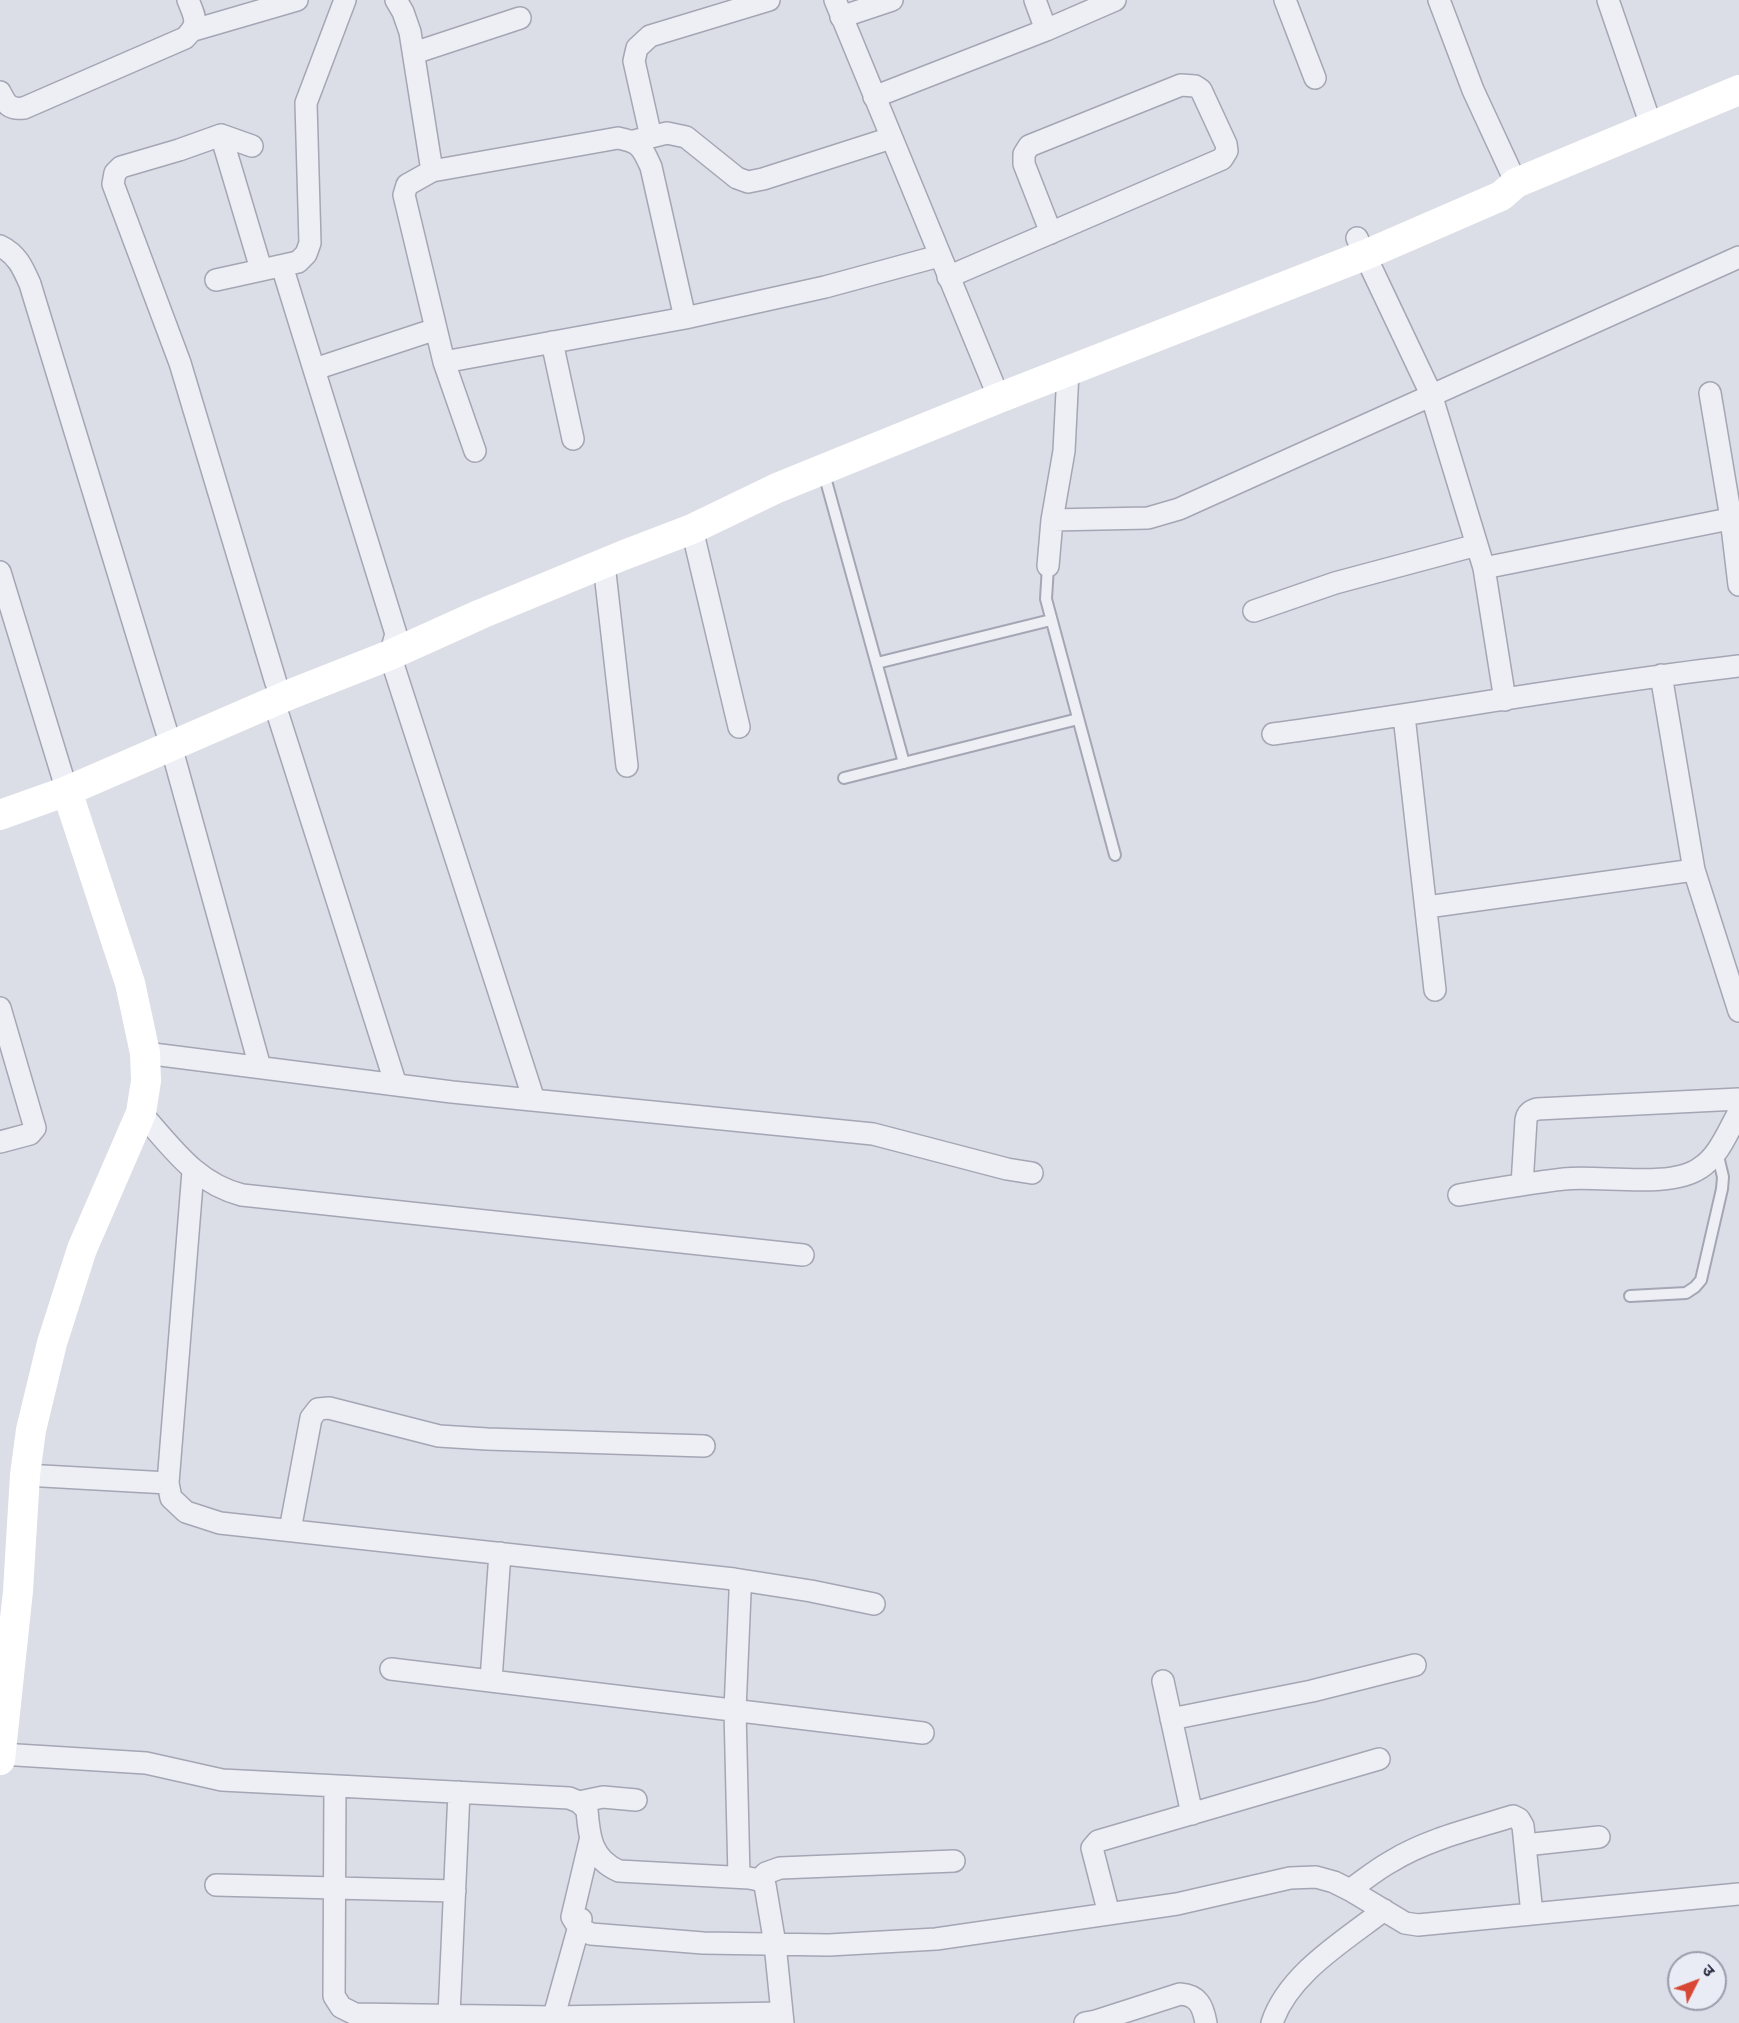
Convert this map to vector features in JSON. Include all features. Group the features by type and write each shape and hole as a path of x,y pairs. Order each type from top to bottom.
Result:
{"street":[{"path":"188,0 196,20 194,30"},
{"path":"0,92 6,105 15,110 24,108 185,38 194,30 297,0"},
{"path":"216,280 298,262 306,254 310,243 306,103 345,0"},
{"path":"396,0 410,32 432,171"},
{"path":"685,318 651,167 644,152 634,61 636,48 650,36 770,0"},
{"path":"892,0 838,8 996,391"},
{"path":"1035,0 1046,30"},
{"path":"874,97 1046,30 1114,0"},
{"path":"1285,0 1315,78"},
{"path":"1439,0 1473,90 1516,183"},
{"path":"1608,0 1652,128"},
{"path":"414,53 520,18"},
{"path":"948,277 1051,233 1222,159 1227,151 1227,144 1201,90 1196,86 1181,85 1029,146 1024,154 1024,164 1051,233"},
{"path":"0,814 64,781 168,736 393,644 481,614 692,529 777,488 823,470 996,391 1193,306 1502,196 1516,183 1739,90"},
{"path":"475,451 444,362 404,195 406,185 432,171 618,138 642,139 667,133 686,137 737,178 748,182 891,138"},
{"path":"221,135 272,267 315,369 393,644 534,1100"},
{"path":"252,146 221,135 121,167 115,172 113,184 180,363 275,692 396,1085"},
{"path":"0,246 9,250 22,265 30,284 168,736 260,1068"},
{"path":"393,644 598,545 684,513 770,473 996,391 1068,372 1361,246"},
{"path":"1361,246 1431,394 1484,568 1504,700"},
{"path":"444,362 685,318 825,287 939,256"},
{"path":"1052,520 1148,518 1179,509 1739,257"},
{"path":"315,369 436,329"},
{"path":"552,342 573,439"},
{"path":"1048,566 1052,520 1064,451 1068,372"},
{"path":"1710,393 1735,518 1739,585"},
{"path":"1484,568 1735,518"},
{"path":"692,529 739,727"},
{"path":"1254,611 1335,583 1477,545"},
{"path":"604,564 627,766"},
{"path":"0,572 64,781 130,983 145,1053 146,1081 141,1113 82,1249 52,1343 31,1430 25,1475 18,1591 0,1760"},
{"path":"1273,734 1404,716 1661,675 1739,666"},
{"path":"1661,675 1694,870 1739,1011"},
{"path":"1404,716 1435,990"},
{"path":"0,793 64,781"},
{"path":"1427,907 1694,870"},
{"path":"0,1008 7,1056 35,1128 30,1134 0,1142"},
{"path":"145,1053 396,1085 873,1134 1007,1169 1032,1173"},
{"path":"1522,1185 1526,1120 1527,1115 1537,1109 1739,1099"},
{"path":"1459,1194 1566,1179 1673,1178 1698,1170 1717,1152 1739,1112"},
{"path":"141,1113 193,1171 222,1190 242,1195 803,1255"},
{"path":"193,1171 168,1483 171,1498 186,1512 220,1523 734,1579 812,1591 874,1604"},
{"path":"290,1530 311,1418 318,1408 329,1408 439,1436 704,1446"},
{"path":"25,1475 168,1483"},
{"path":"491,1680 500,1553"},
{"path":"734,1579 740,1585 735,1710 749,1879"},
{"path":"1171,1719 1312,1691 1415,1665"},
{"path":"391,1669 923,1733"},
{"path":"1162,1681 1192,1814"},
{"path":"1,1754 146,1764 222,1780 569,1797 579,1802 587,1810 590,1841 572,1917 591,1934 669,1941 829,1945 936,1939 1177,1904 1290,1878 1316,1877 1334,1882 1405,1923 1418,1924 1739,1894"},
{"path":"1109,1914 1092,1848 1098,1840 1378,1759"},
{"path":"335,1786 334,1996 341,2015 449,2015 553,2020 782,2018 775,1944 765,1885 749,1879 619,1871 603,1861 590,1841"},
{"path":"449,2015 459,1792"},
{"path":"579,1802 603,1797 636,1800"},
{"path":"1350,1890 1392,1861 1423,1845 1513,1816 1519,1819 1523,1826 1532,1914"},
{"path":"1525,1845 1599,1837"},
{"path":"749,1879 780,1868 954,1861"},
{"path":"216,1885 455,1891"},
{"path":"1272,2023 1277,2008 1299,1977 1384,1910"},
{"path":"553,2020 580,1923"},
{"path":"1085,2023 1180,1994 1190,1995 1197,1999 1204,2012 1206,2023"}],"lane":[{"path":"823,470 904,763"},
{"path":"1048,566 1046,599 1115,855"},
{"path":"877,663 1051,620"},
{"path":"844,778 1078,719"},
{"path":"1630,1296 1686,1293 1701,1280 1722,1189 1723,1177 1717,1152"}]}
